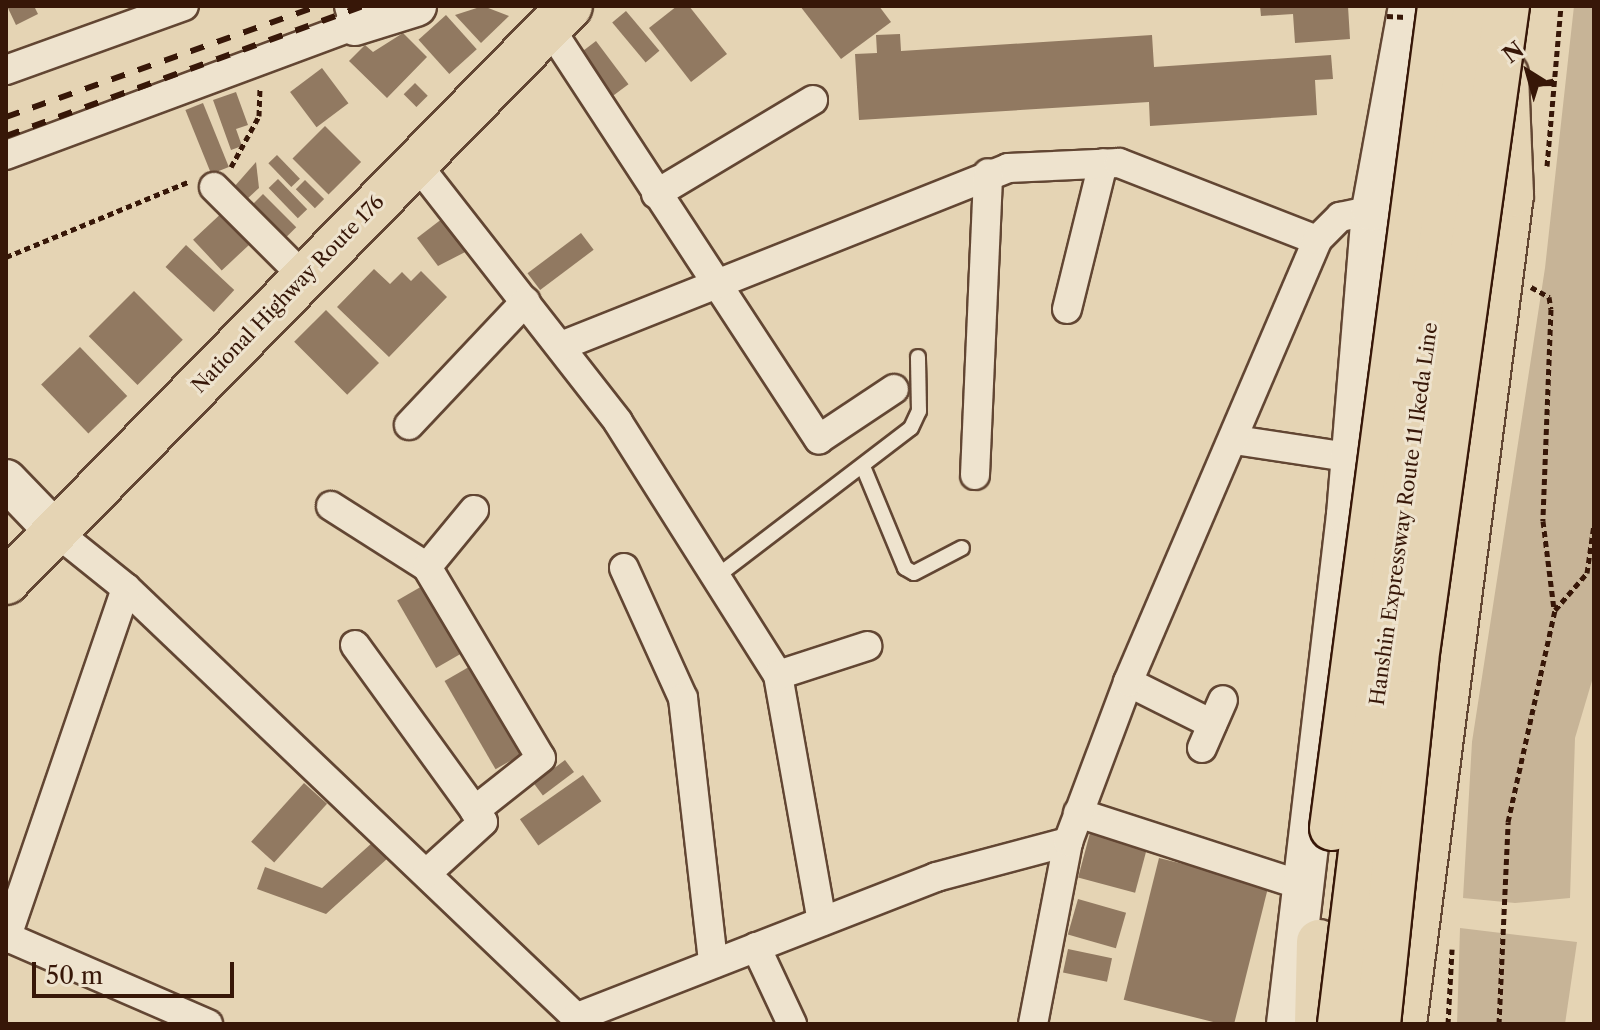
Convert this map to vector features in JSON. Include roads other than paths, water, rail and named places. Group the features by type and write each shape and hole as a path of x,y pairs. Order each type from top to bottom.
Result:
{"highway":[{"path":"1317,1024 1354,635 1440,6"},
{"name":"Hanshin Expressway Route 11 Ikeda Line","path":"1340,1024 1407,475 1476,6"},
{"path":"1404,1024 1497,316 1512,137 1498,6"},
{"name":"Hanshin Expressway Route 11 Ikeda Line","path":"1378,1024 1416,660 1507,6"},
{"name":"National Highway Route 176","path":"6,582 416,163 558,13"}],"street":[{"path":"6,70 184,6"},
{"path":"6,155 352,16 416,6"},
{"path":"1287,1024 1352,459 1372,210 1409,6"},
{"path":"1235,440 1352,459 1411,462 1434,440 1487,6"},
{"path":"558,13 656,194 819,439 894,389"},
{"path":"656,194 813,100"},
{"path":"416,163 561,346 778,675 822,921"},
{"path":"1067,309 1103,163"},
{"path":"561,346 712,280 988,173 1119,163 1317,240"},
{"path":"975,475 988,173"},
{"path":"214,187 304,277"},
{"path":"1033,1024 1068,842 1128,682 1235,440 1317,240 1340,217 1372,210"},
{"path":"409,425 526,301"},
{"path":"6,480 55,531 126,588 579,1021 713,963 936,877 1068,842"},
{"path":"331,506 427,567 541,758 474,811"},
{"path":"427,567 474,510"},
{"path":"624,568 683,698 713,963"},
{"path":"126,588 6,938 208,1024"},
{"path":"355,645 483,822 427,873"},
{"path":"778,675 867,646"},
{"path":"1128,682 1213,724"},
{"path":"1078,813 1301,885"},
{"path":"756,947 792,1024"}],"lane":[{"path":"716,577 864,469 911,428 919,411 918,357"},
{"path":"864,469 905,568 914,573 962,548"}],"railway":[{"path":"6,117 318,6"},
{"path":"6,136 364,6"}]}
